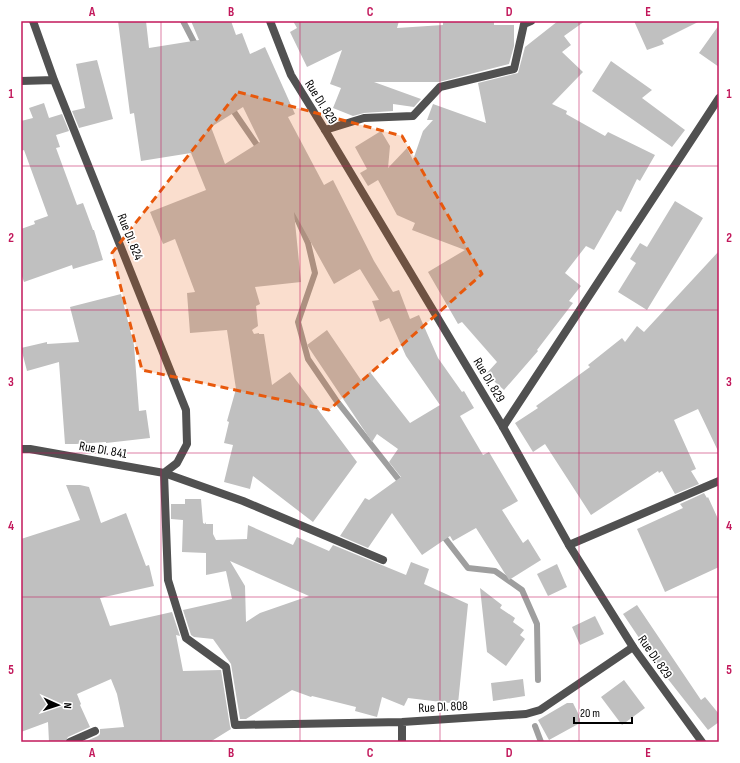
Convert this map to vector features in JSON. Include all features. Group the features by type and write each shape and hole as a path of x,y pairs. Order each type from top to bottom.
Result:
{"street":[{"name":"Rue DI. 824","path":"33,21 54,80 186,410 188,444 177,463 164,473"},
{"name":"Rue DI. 829","path":"270,21 291,75 503,427 569,545 633,647 702,742"},
{"path":"325,130 364,118 413,116 440,87 514,69 524,24 531,21"},
{"path":"21,81 54,80"},
{"path":"503,427 719,98"},
{"name":"Rue DI. 841","path":"21,449 30,449 164,473 243,501 383,560"},
{"name":"Rue DI. 808","path":"164,473 168,580 186,638 226,667 236,725 402,722 526,714 540,710 633,647"},
{"path":"569,545 719,481"},
{"path":"402,722 402,742"},
{"path":"70,742 96,731"}],"highlighted area":[{"path":"238,92 402,136 482,274 329,410 142,370 112,253"}],"building":[{"path":"118,21 146,21 149,48 199,40 191,21 231,21 236,35 242,33 250,54 265,47 295,114 288,117 324,185 333,180 374,261 393,292 399,290 410,319 419,315 438,358 462,392 464,391 474,408 460,416 483,455 489,452 518,501 502,510 523,543 528,539 541,560 509,580 476,528 453,541 450,536 422,555 392,513 368,548 340,536 365,498 369,500 401,477 389,462 398,449 377,434 372,442 307,345 327,330 361,380 370,372 410,423 440,405 406,356 389,318 380,322 372,301 379,300 360,269 334,284 294,212 301,282 255,287 260,304 256,306 258,326 252,330 254,334 264,334 272,385 290,372 357,462 313,522 253,476 250,489 224,482 233,445 224,443 229,422 227,421 236,389 227,330 190,333 187,293 195,292 175,239 163,244 150,212 206,190 191,153 141,161 134,113 130,114","holes":["243,107 260,142 225,164 211,127"]},
{"path":"293,21 399,21 397,28 443,25 443,21 494,21 494,25 514,25 514,46 509,64 439,82 374,82 421,99 414,107 393,104 393,111 364,113 353,116 333,108 341,88 330,84 342,50 307,67 290,32 297,28"},
{"path":"558,21 585,21 564,36 571,45 562,52 583,72 552,104 567,111 566,114 605,136 608,132 655,155 640,181 637,179 621,212 617,210 594,250 586,246 565,273 581,286 569,301 573,303 537,350 538,351 504,390 486,374 497,362 462,322 458,324 428,272 465,250 412,230 415,223 397,215 378,180 368,186 360,173 367,169 355,147 381,131 390,146 388,168 407,148 413,160 423,131 433,120 427,120 433,104 486,123 478,83 518,73 525,47"},
{"path":"634,21 700,21 662,40 664,44 647,50"},
{"path":"719,25 719,67 699,53"},
{"path":"97,60 113,119 79,128 72,111 85,108 76,64"},
{"path":"611,61 652,90 642,98 685,130 672,147 592,91"},
{"path":"44,103 49,118 62,114 69,131 56,135 60,147 56,148 77,205 83,203 94,230 103,260 73,269 72,265 24,282 21,273 21,229 35,224 34,221 48,216 24,150 21,151 21,121 33,118 29,108"},
{"path":"675,201 703,218 647,310 618,292 636,263 630,259 640,243 647,247"},
{"path":"719,251 719,453 698,409 674,420 696,469 691,471 699,484 675,494 662,471 659,473 658,471 591,515 545,444 533,452 515,423 538,408 536,406 590,367 588,365 622,338 625,342 637,326 644,332"},
{"path":"121,294 134,345 139,411 146,410 150,438 106,443 65,444 59,362 27,371 21,348 47,342 47,344 79,342 70,307"},
{"path":"66,485 80,485 89,487 101,523 126,513 146,566 149,565 154,586 100,598 110,626 172,612 180,636 176,635 183,671 221,670 231,729 210,742 84,742 98,736 100,734 100,729 124,727 117,694 111,679 77,694 81,704 80,705 90,727 68,737 65,742 49,742 48,722 21,732 21,539 80,520"},
{"path":"704,493 707,498 708,497 719,521 719,567 665,592 637,529 683,508 680,504"},
{"path":"185,499 201,499 203,523 213,524 213,534 216,540 247,539 248,525 293,545 297,537 329,551 333,545 406,575 411,562 429,569 424,584 468,604 458,704 408,698 404,706 382,697 377,717 355,711 356,707 311,697 292,690 246,719 240,719 231,664 213,639 194,637 191,635 183,610 232,599 226,571 206,575 206,553 182,552 183,520 171,519 171,504 185,504","holes":["230,561 309,596 260,613 246,622 245,586"]},
{"path":"557,564 567,587 548,596 537,574"},
{"path":"480,588 502,605 500,608 515,618 513,622 524,630 520,635 525,639 506,666 487,652"},
{"path":"637,605 701,700 705,697 719,714 719,722 708,730 660,669 623,614"},
{"path":"595,616 604,634 580,645 572,627"},
{"path":"523,679 525,696 493,701 491,683"},
{"path":"624,680 645,708 622,725 601,697"},
{"path":"567,703 573,703 580,717 580,723 549,740 538,720"}],"waterway":[{"path":"183,21 197,48"},
{"path":"230,106 261,151"},
{"path":"294,212 308,243 315,273 298,322 308,359 336,400 403,485"},
{"path":"441,533 468,568 495,571 522,590 537,624 538,680"},
{"path":"535,726 541,742"}]}
